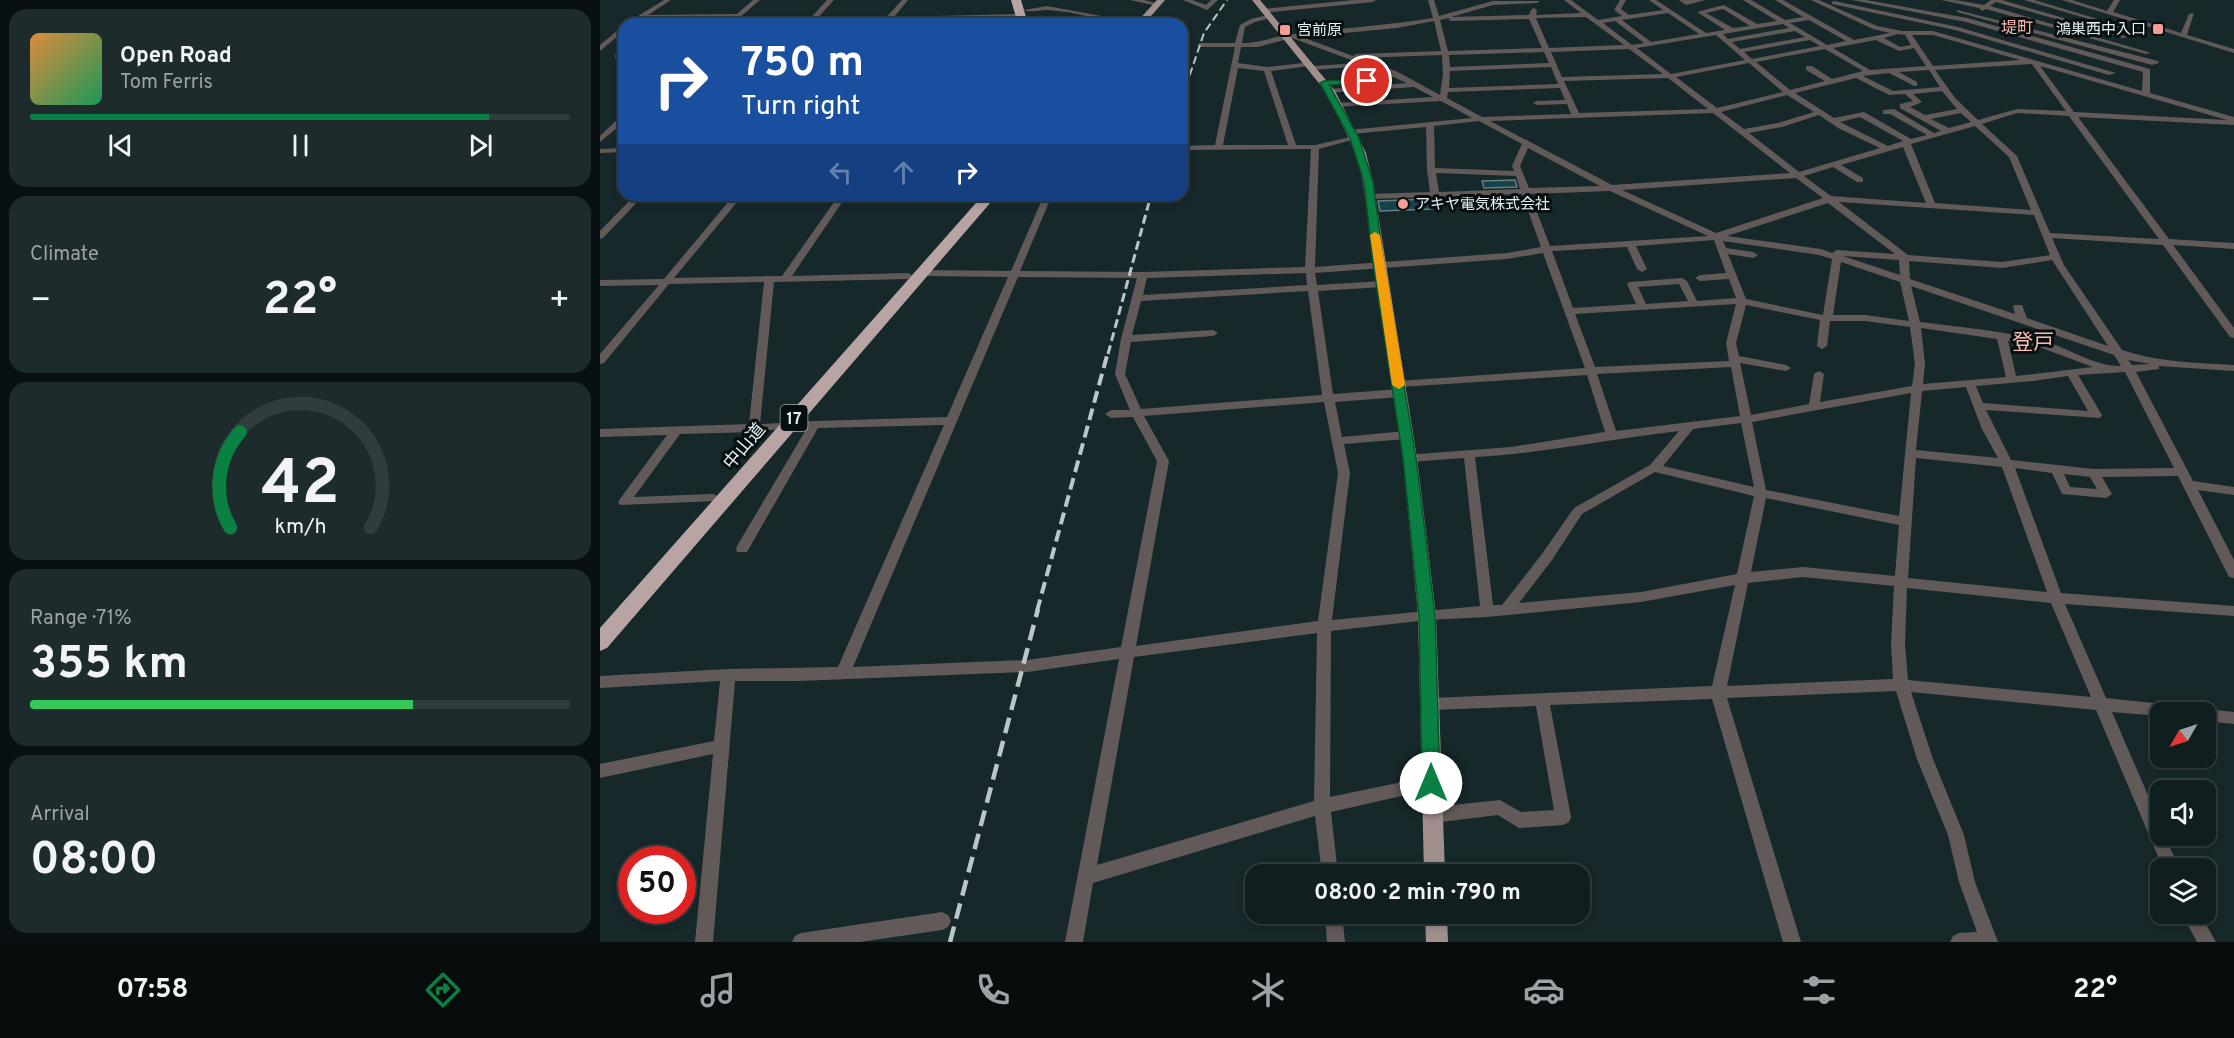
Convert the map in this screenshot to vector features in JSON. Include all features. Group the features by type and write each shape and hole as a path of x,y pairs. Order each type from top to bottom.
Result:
{"highway":[{"path":"1016,0 1024,13"},
{"name":"中山道","path":"915,274 973,201"},
{"name":"中山道","path":"600,642 782,425 915,274 984,201"},
{"name":"中山道","path":"600,625 712,498 782,425"}],"main road":[{"path":"1142,18 1159,2"},
{"path":"1262,9 1290,37 1327,87 1353,135 1365,165 1410,458 1427,615 1435,864"},
{"path":"1436,924 1437,942"}],"street":[{"path":"638,17 668,0"},
{"path":"736,18 757,0"},
{"path":"814,18 831,0"},
{"path":"888,18 905,0"},
{"path":"936,18 1024,13 1047,8 1059,0"},
{"path":"1133,0 1159,2"},
{"path":"1186,0 1207,8 1215,0"},
{"path":"1219,147 1242,26 1253,20 1262,9 1374,0"},
{"path":"1431,0 1445,52 1444,94"},
{"path":"1567,0 1670,76 1904,257 1905,282 1915,323 1920,364 1910,453 1901,581 1898,644 1901,685 1925,759 1956,835 1967,882 1989,941 1959,942"},
{"path":"1623,0 1617,10 1627,17"},
{"path":"1652,0 1704,34"},
{"path":"1682,0 1686,3 1702,0"},
{"path":"1746,0 1869,72"},
{"path":"1778,0 1853,42"},
{"path":"1814,0 1867,26 1904,33 1933,33 2229,117 2234,122"},
{"path":"1828,0 1838,6 1956,28 2112,73"},
{"path":"1855,0 1967,20 2147,71 2146,94"},
{"path":"1898,0 1975,14 2155,63"},
{"path":"1944,0 1985,7 2148,53"},
{"path":"1944,36 1995,0 2125,37"},
{"path":"2027,0 2128,29"},
{"path":"2065,0 2078,2 2234,51"},
{"path":"2109,13 2117,0"},
{"path":"1437,19 1493,3 1537,1 1532,17 1576,116"},
{"path":"1899,17 1909,2"},
{"path":"2017,58 2078,2"},
{"path":"1577,7 1584,3"},
{"path":"1047,8 1103,18"},
{"path":"1731,30 1700,12 1724,8 1755,26"},
{"path":"678,16 687,9"},
{"path":"1598,22 1668,11"},
{"path":"2184,35 2192,14"},
{"path":"638,17 739,15"},
{"path":"1200,45 1258,45 1290,37 1437,19 1588,15"},
{"path":"1348,56 1631,47 1809,18"},
{"path":"1838,19 1849,18"},
{"path":"1616,19 1650,44"},
{"path":"2110,83 2115,63 2132,20"},
{"path":"1817,23 1828,21"},
{"path":"1727,41 1796,29"},
{"path":"600,49 618,32"},
{"path":"1716,32 1788,92 1833,121 1887,149"},
{"path":"1337,105 1561,83 1670,76 1904,33"},
{"path":"1904,33 1916,46 1944,89 1963,110 2013,156 2055,257 2129,369 2234,573"},
{"path":"1290,37 1348,56 1415,85 1444,94 1480,119 1611,188 1716,237 1742,302 1731,343 1761,493 1718,694 1792,942"},
{"path":"1738,51 1811,38"},
{"path":"1878,38 1899,49 1916,46"},
{"path":"1599,48 1605,57"},
{"path":"600,55 618,55"},
{"path":"1188,148 1315,147 1353,135 1430,123 1480,119 1715,111 1869,72 2033,63"},
{"path":"2033,63 2234,335"},
{"path":"1234,65 1267,69 1371,65"},
{"path":"1445,69 1553,65"},
{"path":"1809,68 1830,81"},
{"path":"1267,69 1292,146"},
{"path":"1891,70 1914,84"},
{"path":"1856,75 1892,93 1944,89"},
{"path":"1327,87 1389,80"},
{"path":"1327,87 1415,85"},
{"path":"1907,92 1918,102 1903,106 1948,131"},
{"path":"1537,103 1570,102"},
{"path":"1923,118 1963,110"},
{"path":"1886,112 1891,111 1933,135"},
{"path":"1370,197 1611,188 1797,175 2017,111 2234,122"},
{"path":"1742,132 1779,125 1819,112"},
{"path":"1833,121 1862,114 1908,143 1932,206"},
{"path":"1430,123 1431,170 1435,195"},
{"path":"600,140 618,124"},
{"path":"1527,142 1516,166 1612,435"},
{"path":"1315,147 1310,270 1329,398 1344,473 1324,626 1322,806 1329,864"},
{"path":"600,151 618,150"},
{"path":"1835,165 1860,180"},
{"path":"1431,170 1519,174"},
{"path":"1716,237 1830,199 2037,213"},
{"path":"600,236 634,201"},
{"path":"600,361 734,201"},
{"path":"785,279 839,201"},
{"path":"843,673 1045,201"},
{"path":"2045,235 2234,246"},
{"path":"600,283 915,274 1143,274 1310,270 1508,256 1547,249 1716,237 1821,252 2002,265 2055,257"},
{"path":"1630,244 1642,269"},
{"path":"1722,250 1753,255"},
{"path":"1821,252 2118,353 2175,365 2234,368"},
{"path":"1822,346 1837,257"},
{"path":"1074,942 1163,462 1137,413 1120,374 1126,339 1143,274"},
{"path":"1700,278 1732,276"},
{"path":"754,428 769,279"},
{"path":"1642,307 1632,284 1682,281 1694,304"},
{"path":"1136,298 1383,284"},
{"path":"1569,311 1742,302 1826,317 1915,323 2042,344 2112,371"},
{"path":"2018,307 2023,322"},
{"path":"1126,339 1213,333"},
{"path":"2002,337 2012,380"},
{"path":"1111,414 1329,398 1591,371 1734,361 1786,368"},
{"path":"1410,458 1511,451 1612,435 1689,427 1918,388 2012,380 2071,372 2175,365"},
{"path":"1980,406 2096,416 2071,372"},
{"path":"1814,407 1819,374"},
{"path":"1970,384 1988,429 2007,464 2056,598 2167,858"},
{"path":"600,433 782,425 951,422"},
{"path":"742,549 814,424"},
{"path":"1506,610 1547,557 1578,511 1654,468 1689,427"},
{"path":"676,430 624,502 712,498"},
{"path":"1337,441 1406,435"},
{"path":"1910,453 2094,472 2182,472"},
{"path":"1470,454 1487,612"},
{"path":"1654,468 1761,493 1906,522"},
{"path":"2056,469 2066,491 2106,494 2094,472"},
{"path":"2189,485 2234,491"},
{"path":"600,682 728,675 1027,666 1324,626 1641,597 1744,578 1803,572 2056,598 2234,611"},
{"path":"704,942 728,675"},
{"path":"1431,704 1901,685 2150,709"},
{"path":"1433,815 1500,807 1519,820 1563,817 1542,700"},
{"path":"2216,716 2234,718"},
{"path":"600,771 721,746"},
{"path":"1085,877 1322,806 1431,783"},
{"path":"801,942 942,921"},
{"path":"1335,924 1336,942"},
{"path":"2197,924 2207,942"}],"building":[{"name":"アキヤ電気株式会社","path":"1515,180 1517,187 1484,188 1482,181"},
{"name":"アキヤ電気株式会社","path":"1429,199 1432,209 1380,211 1378,201"}],"railway":[{"path":"1188,80 1204,33 1227,0"},
{"path":"1108,354 1149,201"},
{"path":"1037,611 1108,352"},
{"path":"950,942 1038,609"}],"slow traffic":[{"path":"1375,235 1399,385"}],"place":[{"name":"鴻巣西中入口","path":"2158,29"},
{"name":"宮前原","path":"1285,30"},
{"name":"アキヤ電気株式会社","path":"1403,204"}],"district":[{"name":"堤町","path":"2017,27"},
{"name":"登戸","path":"2033,342"}],"route":[{"path":"1367,81 1324,83 1354,138 1365,165 1389,319 1410,458 1427,615 1431,704 1431,783"}]}
